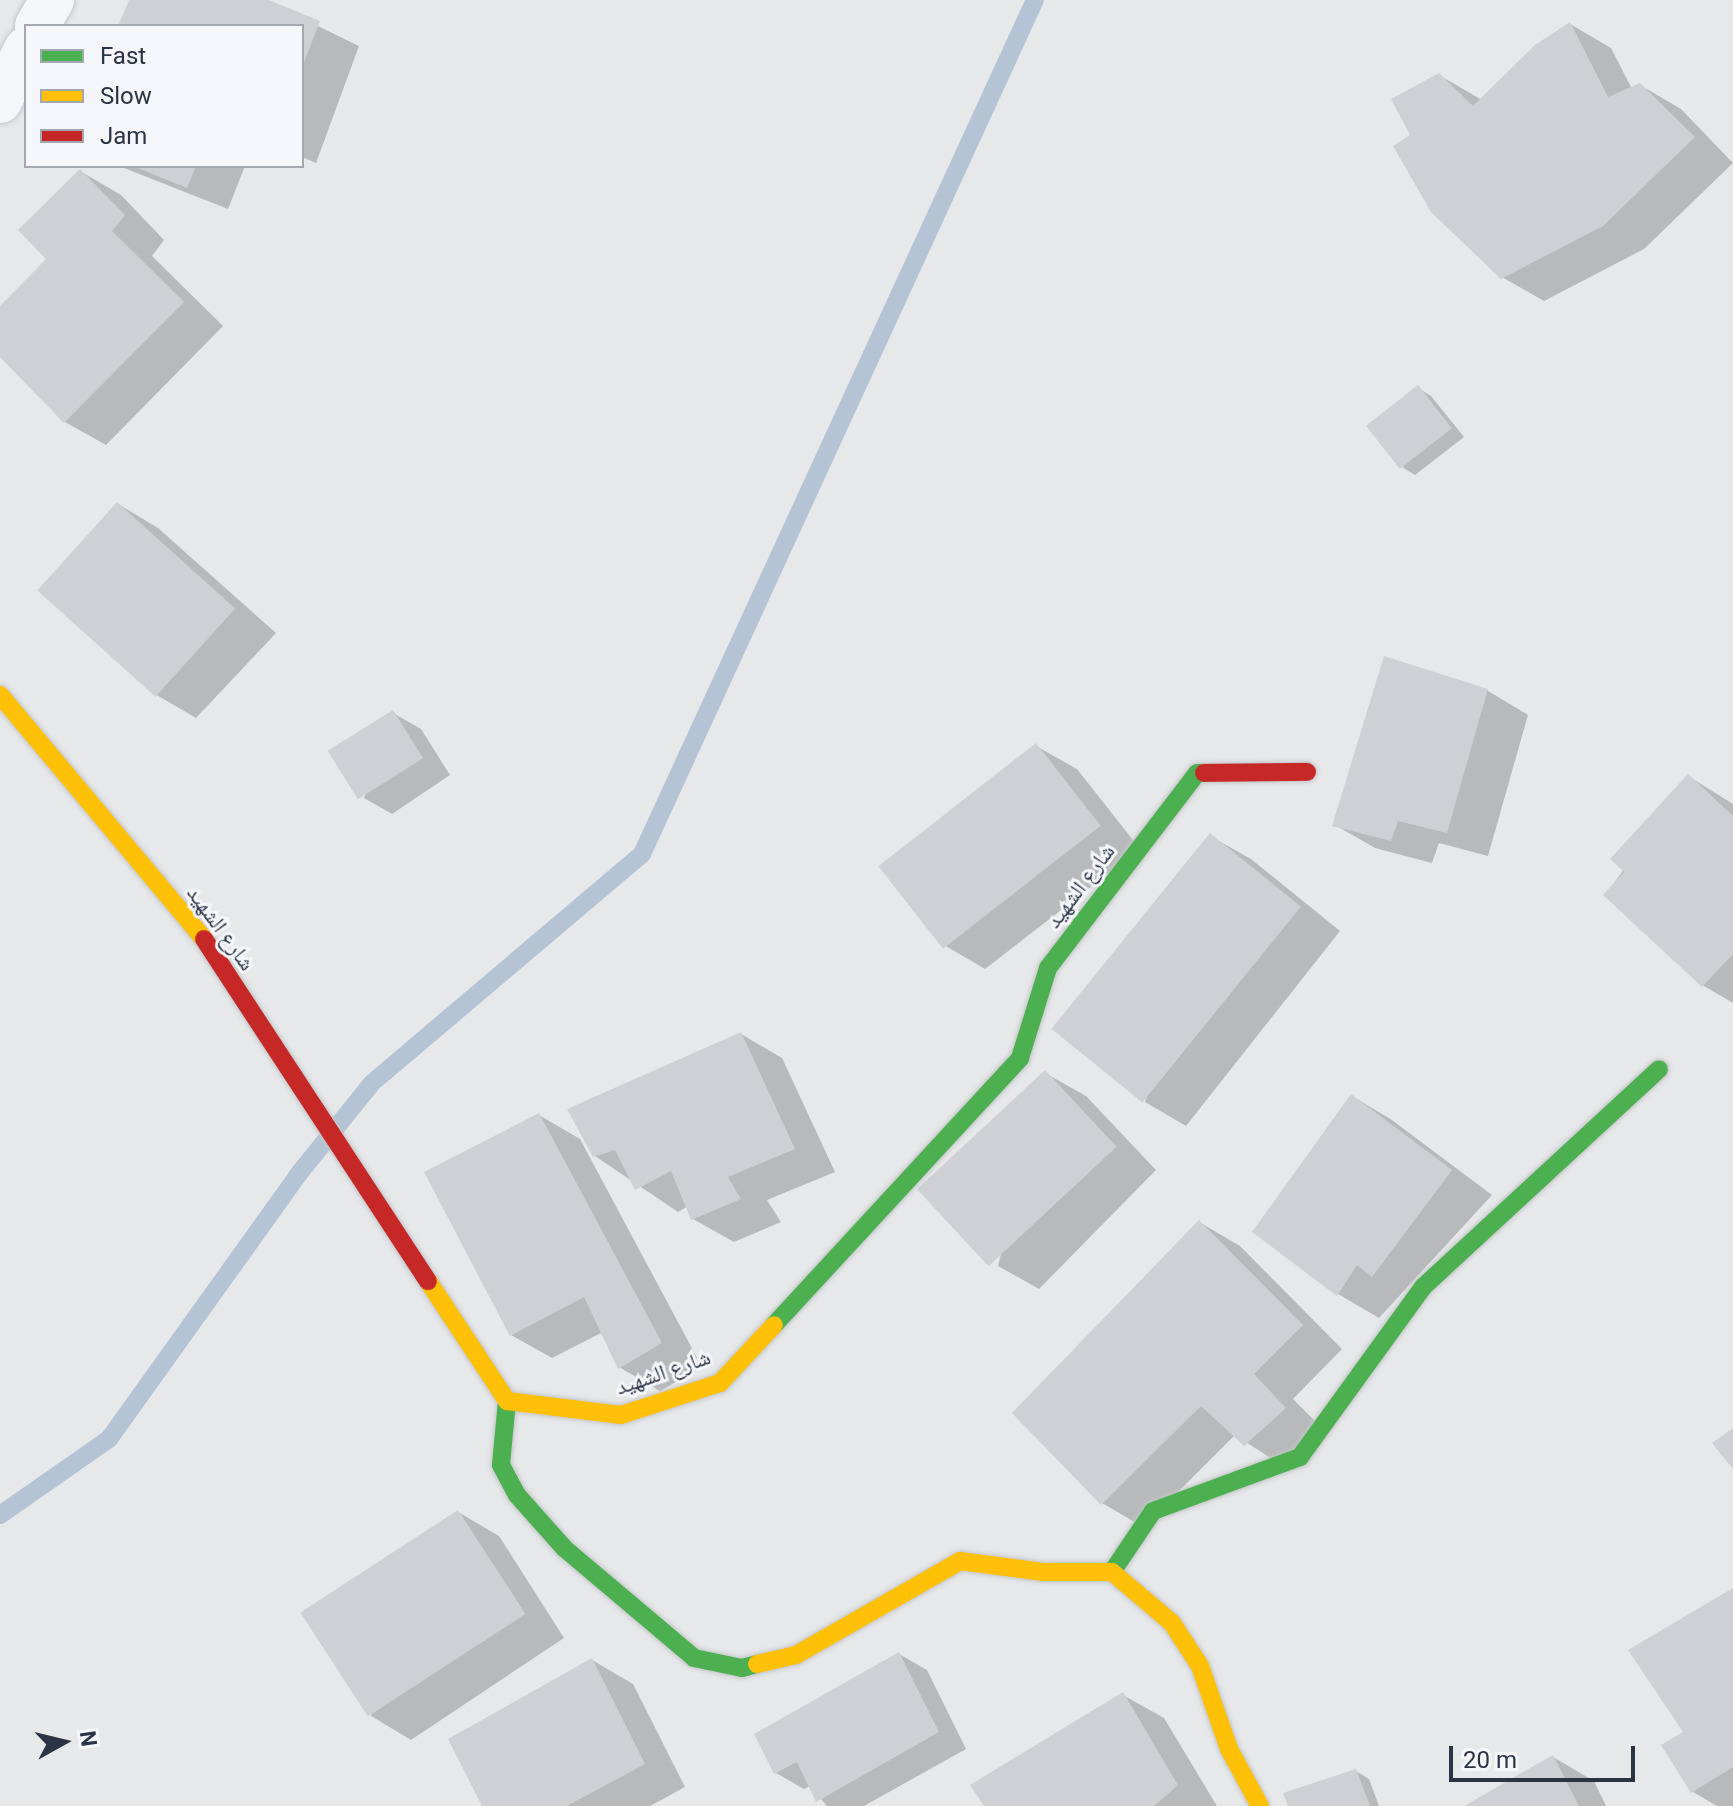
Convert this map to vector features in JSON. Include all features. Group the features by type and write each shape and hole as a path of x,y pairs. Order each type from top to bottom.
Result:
{"street":[{"path":"0,101 24,53"},
{"name":"شارع الشهيد","path":"0,695 200,933 507,1401 621,1415 720,1383 1020,1058 1048,968 1197,773 1307,772"},
{"path":"1112,1572 1153,1511 1300,1457 1423,1287 1659,1069"},
{"path":"507,1401 501,1465 517,1495 564,1548 694,1658 742,1668 796,1655 960,1561 1043,1572 1112,1572 1172,1623 1200,1666 1229,1749 1260,1806"}],"building":[{"path":"129,0 269,0 320,21 304,63 304,24 119,24"},
{"path":"1570,22 1608,97 1640,83 1695,137 1603,226 1501,279 1431,212 1393,146 1410,135 1391,99 1439,73 1473,106 1535,45"},
{"path":"138,168 195,168 187,188"},
{"path":"80,169 125,215 112,231 184,302 64,423 0,357 0,306 46,259 18,230"},
{"path":"1418,385 1452,428 1400,469 1366,426"},
{"path":"117,502 235,608 156,697 37,590"},
{"path":"1384,656 1488,689 1447,833 1398,821 1391,841 1332,826"},
{"path":"393,710 423,758 358,799 328,751"},
{"path":"1036,743 1101,826 943,949 878,866"},
{"path":"1688,774 1733,816 1733,954 1702,987 1603,895 1624,872 1610,859"},
{"path":"1210,833 1301,907 1142,1102 1051,1029"},
{"path":"741,1032 795,1149 728,1177 741,1199 691,1220 671,1171 635,1190 615,1150 593,1157 567,1109"},
{"path":"1045,1070 1117,1147 989,1266 917,1189"},
{"path":"1351,1094 1452,1170 1372,1277 1357,1265 1337,1296 1252,1232"},
{"path":"539,1113 662,1343 618,1369 584,1297 510,1336 424,1172"},
{"path":"1199,1220 1303,1325 1254,1374 1286,1408 1244,1446 1201,1406 1101,1505 1012,1413"},
{"path":"1733,1428 1733,1469 1712,1443"},
{"path":"458,1510 526,1614 368,1716 300,1612"},
{"path":"1733,1588 1733,1767 1691,1793 1661,1745 1683,1732 1628,1650"},
{"path":"899,1652 939,1732 816,1802 797,1762 774,1774 754,1734"},
{"path":"592,1658 645,1764 567,1806 482,1806 448,1739"},
{"path":"1123,1692 1178,1785 1154,1806 984,1806 970,1785"},
{"path":"1553,1755 1579,1806 1464,1806"},
{"path":"1356,1769 1370,1806 1288,1806 1283,1793"}],"waterway":[{"path":"0,1515 109,1439 297,1176 372,1083 642,854 1035,0"}],"traffic: fast":[{"path":"774,1325 1020,1058 1048,968 1197,773 1204,773"},
{"path":"1112,1572 1153,1511 1300,1457 1423,1287 1659,1069"},
{"path":"507,1401 501,1465 517,1495 564,1548 694,1658 742,1668 757,1664"}],"traffic: slow":[{"path":"0,695 204,939"},
{"path":"428,1281 507,1401 621,1415 720,1383 774,1325"},
{"path":"757,1664 796,1655 960,1561 1043,1572 1112,1572 1172,1623 1200,1666 1229,1749 1260,1806"}],"traffic: jam":[{"path":"1204,773 1307,772"},
{"path":"204,939 428,1281"}]}
